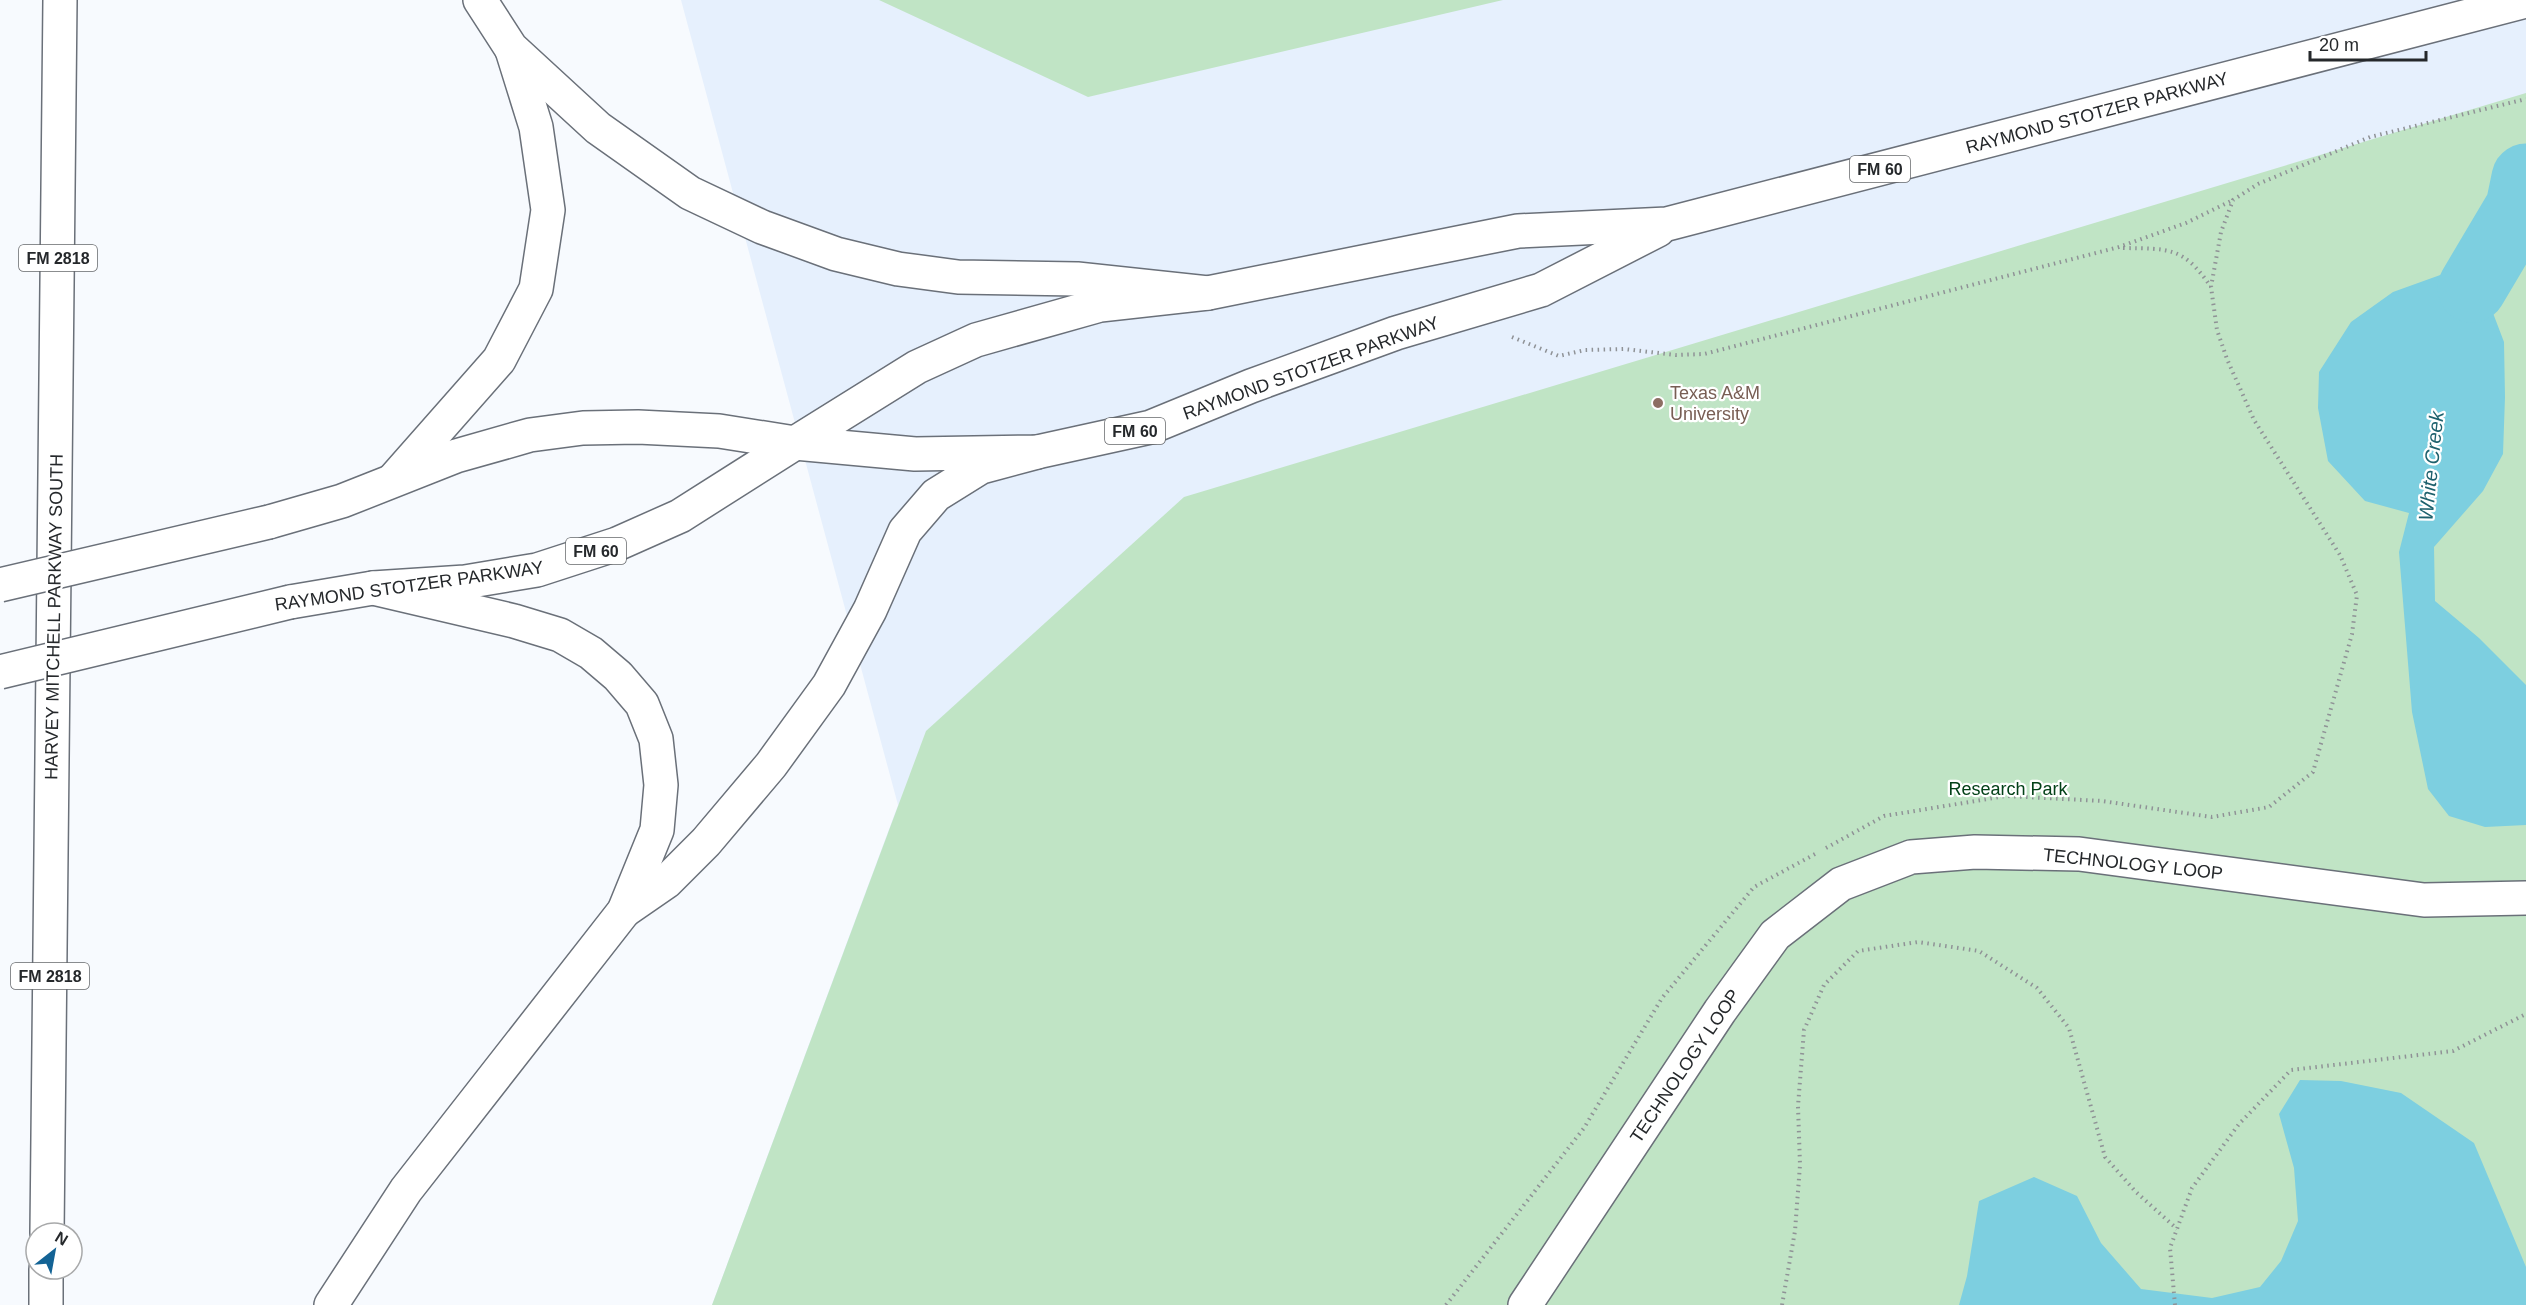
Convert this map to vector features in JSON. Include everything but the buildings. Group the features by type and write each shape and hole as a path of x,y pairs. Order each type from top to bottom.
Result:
{"main road":[{"name":"HARVEY MITCHELL PARKWAY SOUTH","path":"47,1221 60,0"},
{"path":"480,0 512,48 598,128 690,193 762,227 836,254 898,269 958,277 1077,279 1208,293"},
{"name":"RAYMOND STOTZER PARKWAY","path":"0,672 290,602 373,588 465,582 537,570 617,544 680,516 917,367 976,340 1100,304 1208,293 1518,231 1667,224 2526,1"},
{"path":"393,479 499,360 536,289 548,210 536,127 512,48"},
{"name":"RAYMOND STOTZER PARKWAY","path":"0,585 269,522 342,501 456,456 530,435 583,428 638,427 719,431 795,443 915,454 1037,452 1151,427 1251,386 1396,333 1541,290 1667,224"},
{"path":"624,911 666,882 706,842 771,765 829,685 870,610 905,531 936,495 981,466 1037,452"},
{"path":"331,1305 406,1190 624,911 657,830 661,785 656,739 642,704 618,676 600,661 560,635 514,621 373,588"},
{"name":"TECHNOLOGY LOOP","path":"1525,1305 1713,1021 1775,934 1841,884 1911,857 1975,852 2033,853 2079,854 2424,900 2526,898"},
{"path":"46,1281 46,1305"}],"path":[{"path":"1560,356 1584,350 1624,348 1676,355 1704,354 2119,248 2186,223 2233,200 2258,184 2370,137 2526,99"},
{"path":"1446,1305 1584,1128 1662,998 1754,887 1884,816 2006,796 2102,801 2212,817 2269,807 2313,772 2352,634 2357,595 2340,555 2254,420 2217,330 2211,287 2221,232 2233,200"},
{"path":"2119,248 2157,248 2178,253 2196,266 2211,287"},
{"path":"1782,1305 1796,1220 1800,1165 1797,1106 1804,1030 1824,985 1858,951 1918,942 1978,951 2037,988 2069,1028 2105,1157 2135,1191 2177,1229"},
{"path":"2175,1305 2170,1248 2192,1188 2239,1124 2290,1070 2453,1051 2526,1014"}],"shaded area":[{"name":"Research Park","path":"681,0 2526,0 2526,1305 712,1305 898,805"}],"green space":[{"path":"879,0 1503,0 1088,97"},
{"name":"Research Park","path":"2526,93 2526,1305 712,1305 926,731 1184,497"}],"water":[{"path":"2520,207 2522,232 2498,266 2488,300 2504,342 2503,454 2483,491 2434,547 2435,601 2479,638 2526,685 2526,825 2485,827 2449,816 2428,789 2412,712 2399,552 2409,513 2365,501 2328,461 2318,408 2319,372 2351,322 2393,292 2443,274 2476,242 2494,208"},
{"path":"2300,1080 2341,1081 2401,1093 2474,1143 2526,1267 2526,1305 1959,1305 1967,1276 1979,1201 2034,1177 2077,1196 2101,1243 2141,1289 2212,1298 2260,1287 2281,1261 2298,1221 2294,1168 2279,1114"}],"waterway":[{"name":"White Creek","path":"2472,288 2520,207 2526,178"}],"place":[{"name":"Texas A&M University","path":"1658,403"}]}
